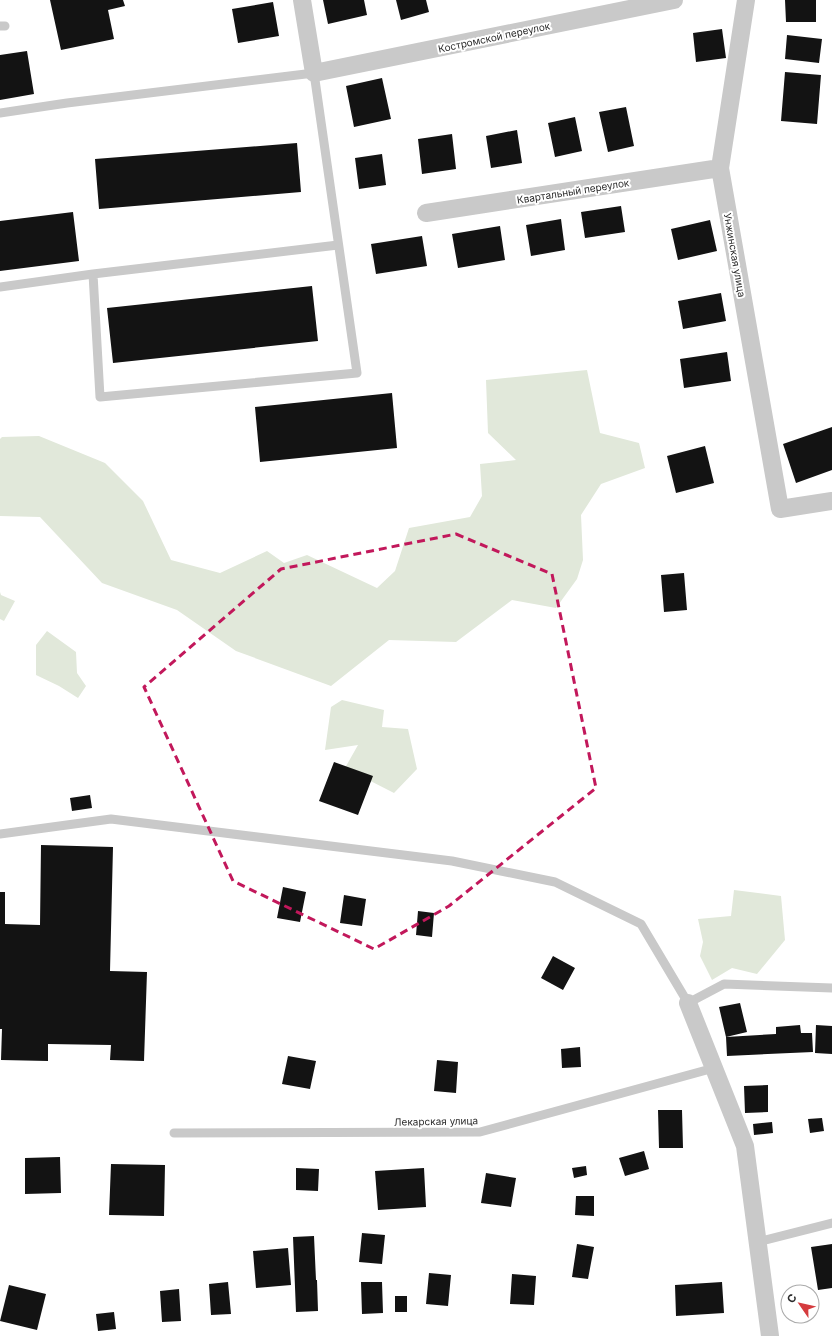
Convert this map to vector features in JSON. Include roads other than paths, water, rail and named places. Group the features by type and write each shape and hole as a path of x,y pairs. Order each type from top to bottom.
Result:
{"street":[{"path":"302,0 314,73"},
{"name":"Костромской переулок","path":"314,73 674,0"},
{"name":"Унжинская улица","path":"746,0 720,168 780,509 832,501"},
{"name":"Квартальный переулок","path":"426,213 720,168"},
{"path":"688,1003 746,1146 770,1336"}],"lane":[{"path":"0,113 67,103 314,73 357,373 100,397 93,274"},
{"path":"0,287 93,274 338,245"},
{"path":"0,834 111,819 452,862 555,882 641,924 688,1003 724,984 832,988"},
{"name":"Лекарская улица","path":"174,1133 480,1132 714,1068"},
{"path":"758,1242 832,1223"}]}
